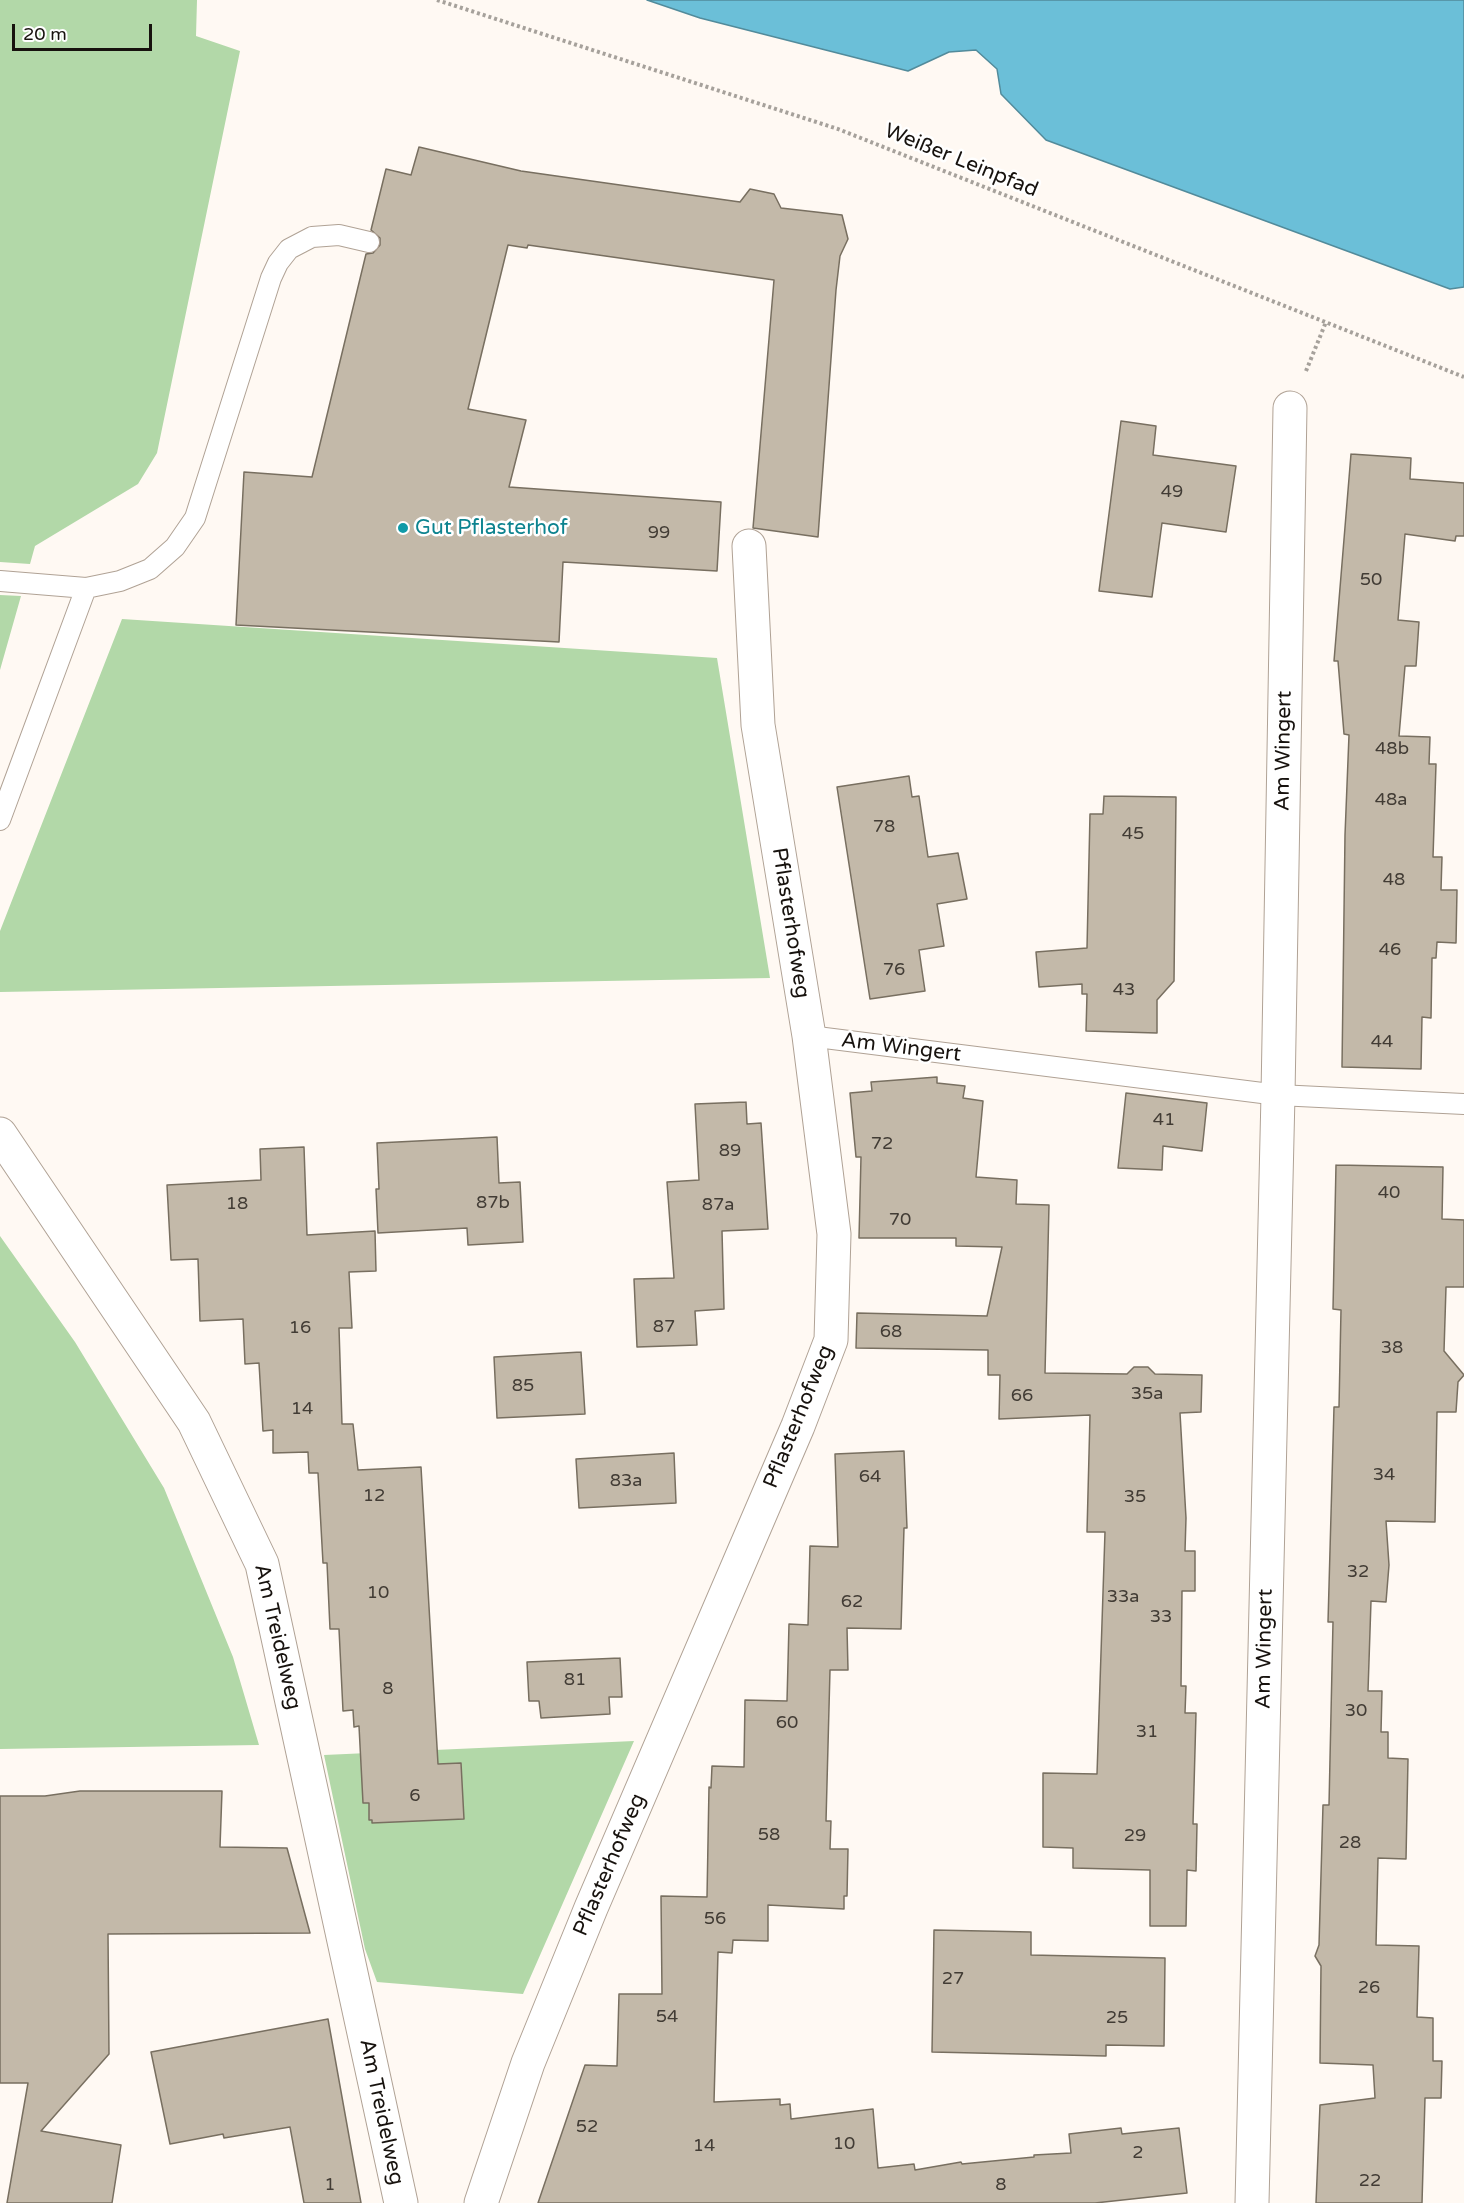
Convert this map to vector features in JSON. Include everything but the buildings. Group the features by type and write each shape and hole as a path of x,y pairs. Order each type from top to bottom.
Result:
{"street":[{"name":"Am Wingert","path":"1252,2203 1278,1095 1290,408"},
{"name":"Pflasterhofweg","path":"481,2203 528,2063 591,1908 798,1426 831,1340 834,1234 809,1036 758,725 749,546"},
{"name":"Am Treidelweg","path":"0,1134 194,1422 262,1564 401,2203"}],"lane":[{"path":"0,581 86,588 120,581 150,569 175,547 195,518 270,278 278,263 289,249 312,237 339,235 369,242"},
{"path":"0,820 86,588"},
{"name":"Am Wingert","path":"809,1036 1278,1095 1464,1104"}],"path":[{"name":"Weißer Leinpfad","path":"437,0 838,129 1464,377"},
{"path":"1290,408 1326,322"}],"green space":[{"path":"0,0 197,0 196,36 240,51 157,453 138,484 35,546 30,564 0,562"},
{"path":"0,595 21,596 0,670"},
{"path":"122,619 717,658 770,978 0,992 0,931"},
{"path":"0,1236 75,1342 164,1488 233,1657 259,1745 0,1749"},
{"path":"634,1741 523,1994 377,1982 365,1949 324,1755"}],"water":[{"path":"647,0 1464,0 1464,287 1450,289 1046,140 1001,94 997,69 976,50 949,52 908,71 700,18"}],"place":[{"name":"Gut Pflasterhof","path":"403,528"}]}
